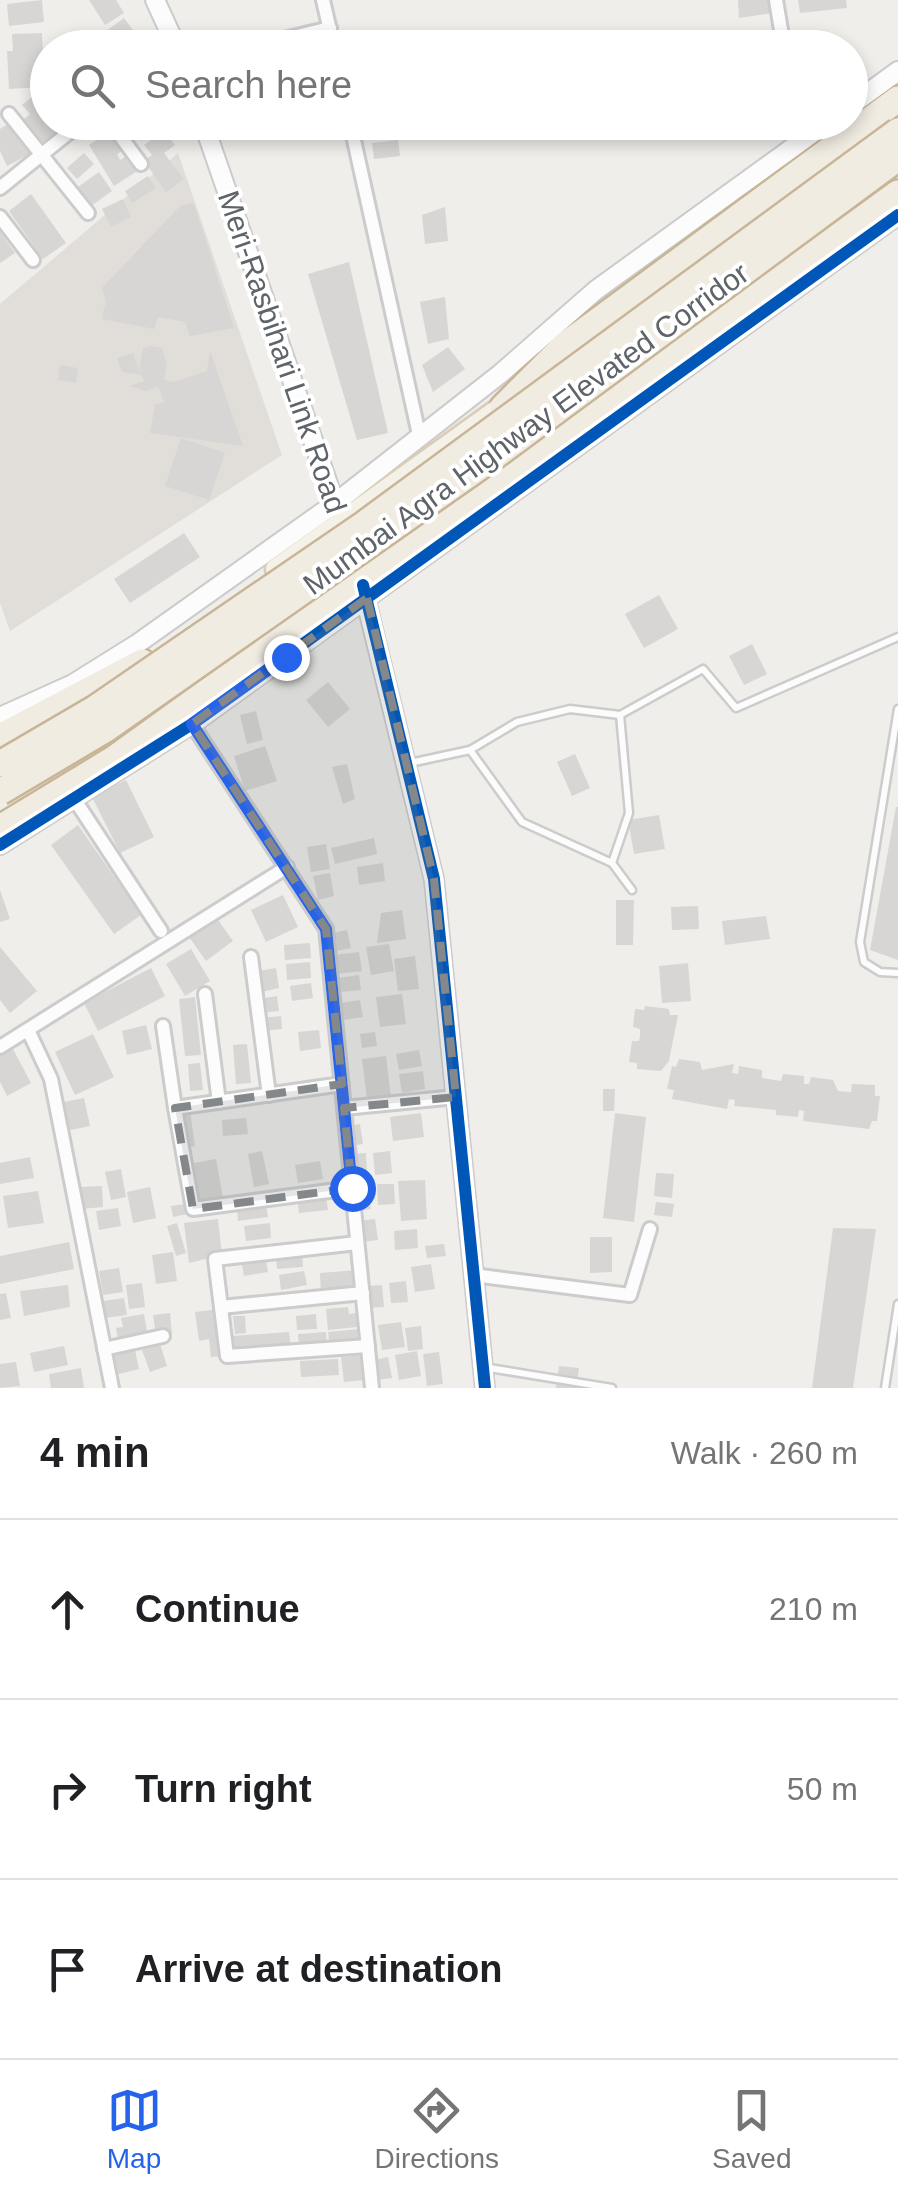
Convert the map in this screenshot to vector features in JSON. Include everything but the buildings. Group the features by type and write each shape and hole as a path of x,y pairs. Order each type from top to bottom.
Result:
{"highway":[{"path":"868,121 898,99"},
{"name":"Mumbai Agra Highway Elevated Corridor","path":"0,764 94,709 364,524 898,132"},
{"path":"503,406 565,345 842,140"},
{"name":"Mumbai Agra Highway Elevated Corridor","path":"0,792 106,729 491,459 898,158"},
{"path":"0,828 114,758 898,193"},
{"path":"0,737 142,662"}],"main road":[{"path":"868,136 898,114"},
{"path":"0,754 85,704 338,514 503,406 863,140"},
{"path":"0,805 362,582 898,172"}],"street":[{"path":"155,0 169,30"},
{"path":"322,30 330,28 323,0"},
{"path":"776,0 781,30"},
{"path":"868,93 898,71"},
{"path":"10,114 30,139"},
{"path":"31,140 88,213"},
{"path":"0,188 60,140"},
{"path":"124,140 142,164"},
{"name":"Meri-Rasbihari Link Road","path":"210,140 362,582 434,879 482,1367 488,1388"},
{"path":"354,140 420,439"},
{"path":"0,717 73,684 338,514 596,290 804,140"},
{"path":"0,845 192,724 362,582 898,214"},
{"path":"0,217 33,260"},
{"path":"192,724 326,929 372,1388"},
{"path":"75,800 161,931"},
{"path":"0,1047 287,867"},
{"path":"251,957 268,1095"},
{"path":"205,994 219,1102"},
{"path":"163,1026 193,1209 352,1188"},
{"path":"28,1030 51,1079 112,1388"},
{"path":"176,1108 342,1084"},
{"path":"344,1108 456,1097"},
{"path":"473,1274 630,1295 650,1229"},
{"path":"357,1243 215,1259 227,1356 368,1346"},
{"path":"221,1307 362,1293"},
{"path":"104,1349 163,1336"}],"lane":[{"path":"406,764 470,750 517,722 570,708 620,714 703,668 736,708 898,636"},
{"path":"898,709 860,942 864,962 880,972 898,973"},
{"path":"612,863 629,814 620,714"},
{"path":"470,750 522,822 612,863 632,890"},
{"path":"885,1388 898,1304"},
{"path":"482,1367 612,1388"}],"highlighted area":[{"path":"367,598 434,879 456,1097 344,1108 352,1188 193,1209 175,1108 342,1084 326,929 192,724"}],"shaded area":[{"path":"178,153 282,455 10,631 0,603 0,304"}],"cycle path":[{"path":"0,845 192,724 898,215"},
{"path":"363,585 434,879 485,1388"}],"route":[{"path":"286,657 192,724 326,929 352,1188"}]}
